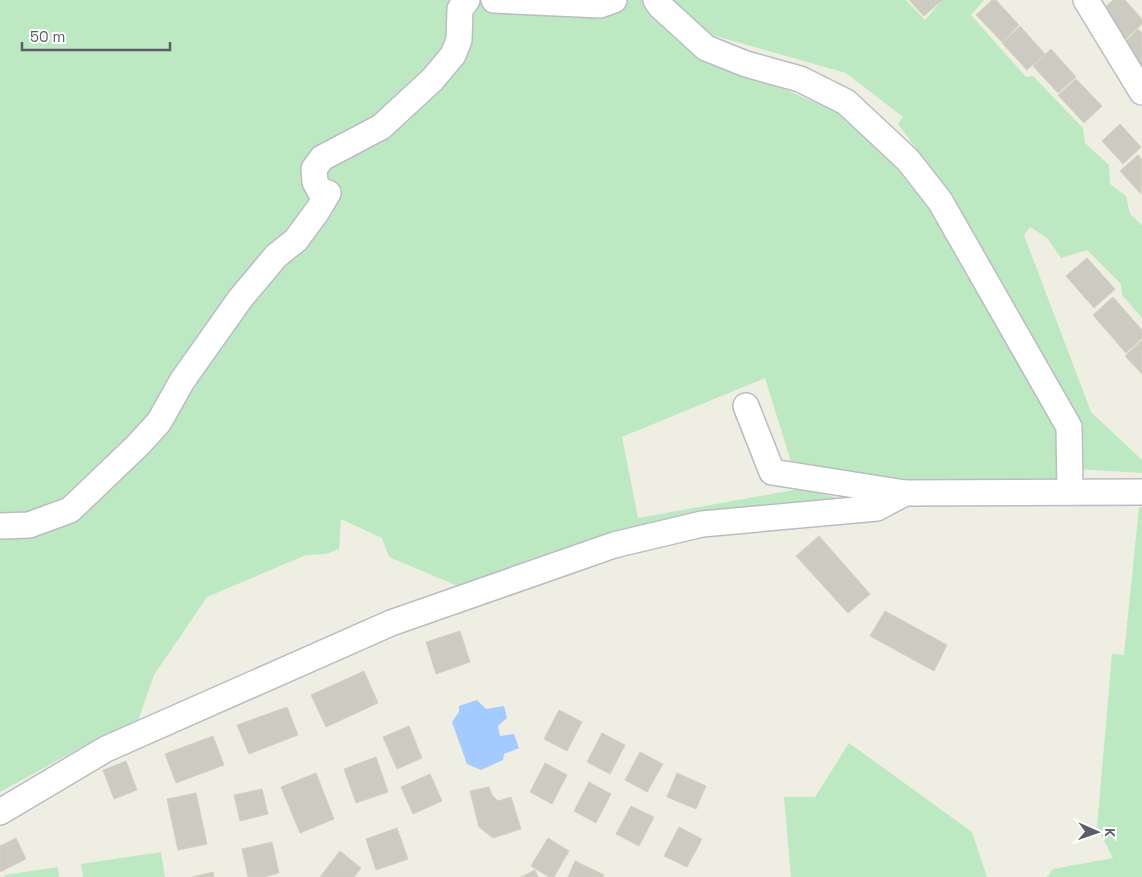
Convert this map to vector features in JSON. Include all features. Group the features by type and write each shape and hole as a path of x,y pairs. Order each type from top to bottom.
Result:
{"street":[{"path":"0,526 29,525 70,510 138,445 158,422 182,381 240,299 276,256 296,240 318,210 328,193 320,191 314,182 314,168 322,158 381,128 432,80 454,55 459,40 460,9 467,0"},
{"path":"494,0 600,5 614,0"},
{"path":"656,0 660,6 706,48 746,64 800,79 846,102 908,160 940,201 1069,427 1070,491"},
{"path":"1086,0 1142,92"},
{"path":"746,406 772,472 905,493 1142,492"},
{"path":"0,812 106,749 356,640 391,622 614,545 702,524 876,508 905,493"}],"green space":[{"path":"0,0 906,0 925,20 942,0 984,0 971,15 1026,77 1033,76 1083,128 1085,143 1109,165 1110,184 1126,196 1130,214 1142,225 1142,318 1122,295 1121,284 1087,250 1061,258 1047,238 1030,227 1024,235 1091,412 1142,460 1142,473 1077,469 1075,422 946,189 898,124 903,117 846,73 712,35 707,61 775,85 835,111 894,156 951,236 1059,427 1066,473 1061,479 901,479 792,465 765,378 622,437 638,518 799,489 848,500 848,506 697,518 638,528 460,587 389,557 382,538 341,519 339,549 326,554 306,555 207,597 154,675 138,721 91,742 0,792"},
{"path":"1139,507 1142,507 1142,877 1047,877 1053,869 1113,858 1097,827 1112,654 1124,655"},
{"path":"849,743 972,832 987,877 791,877 784,797 815,797"},
{"path":"161,852 165,877 83,877 81,864"},
{"path":"58,867 59,877 5,877 4,875"}],"water":[{"path":"477,700 486,709 504,706 507,718 498,726 500,736 514,734 519,748 504,754 503,760 481,770 467,764 452,722 459,712 459,706"}],"building":[{"path":"909,0 942,0 924,16"},
{"path":"992,0 996,0 1019,25 1002,42 976,15"},
{"path":"1113,0 1125,0 1142,19 1142,24 1126,39 1101,11"},
{"path":"1020,26 1045,54 1027,70 1002,43"},
{"path":"1138,29 1142,33 1142,68 1121,46"},
{"path":"1051,49 1076,77 1058,93 1033,66"},
{"path":"1076,79 1102,106 1084,123 1058,95"},
{"path":"1120,124 1141,147 1123,164 1102,141"},
{"path":"1138,155 1142,160 1141,194 1120,171"},
{"path":"1087,258 1115,289 1094,308 1066,276"},
{"path":"1113,297 1142,330 1142,338 1126,353 1093,315"},
{"path":"1142,340 1142,374 1125,356"},
{"path":"819,536 870,594 848,613 796,556"},
{"path":"885,611 947,645 934,671 870,636"},
{"path":"460,631 470,662 436,674 426,642"},
{"path":"364,671 378,703 326,727 311,695"},
{"path":"287,707 298,735 249,754 237,725"},
{"path":"559,710 582,722 567,751 544,739"},
{"path":"409,726 422,758 397,769 383,737"},
{"path":"602,733 625,745 610,774 587,762"},
{"path":"213,736 224,765 176,783 165,754"},
{"path":"640,752 663,764 647,792 625,780"},
{"path":"376,757 388,792 356,803 344,769"},
{"path":"126,761 137,790 114,799 103,770"},
{"path":"545,763 567,775 552,804 530,792"},
{"path":"316,773 334,819 300,833 281,787"},
{"path":"677,773 706,786 696,809 667,797"},
{"path":"430,774 442,801 413,814 401,787"},
{"path":"589,782 611,794 596,823 574,811"},
{"path":"489,787 492,795 498,801 511,797 521,829 493,838 479,827 470,791"},
{"path":"262,789 268,814 240,821 234,795"},
{"path":"196,793 207,844 178,850 167,799"},
{"path":"631,806 654,817 639,846 616,834"},
{"path":"679,827 702,839 687,867 664,856"},
{"path":"397,828 408,859 376,870 366,839"},
{"path":"16,838 26,859 0,872 0,846"},
{"path":"548,838 569,851 554,877 549,877 531,866"},
{"path":"272,842 279,873 263,877 248,877 242,849"},
{"path":"340,851 361,868 354,877 320,877"},
{"path":"575,861 604,875 603,877 568,877"},
{"path":"535,870 538,877 521,877"},
{"path":"213,872 214,877 192,877"}]}
